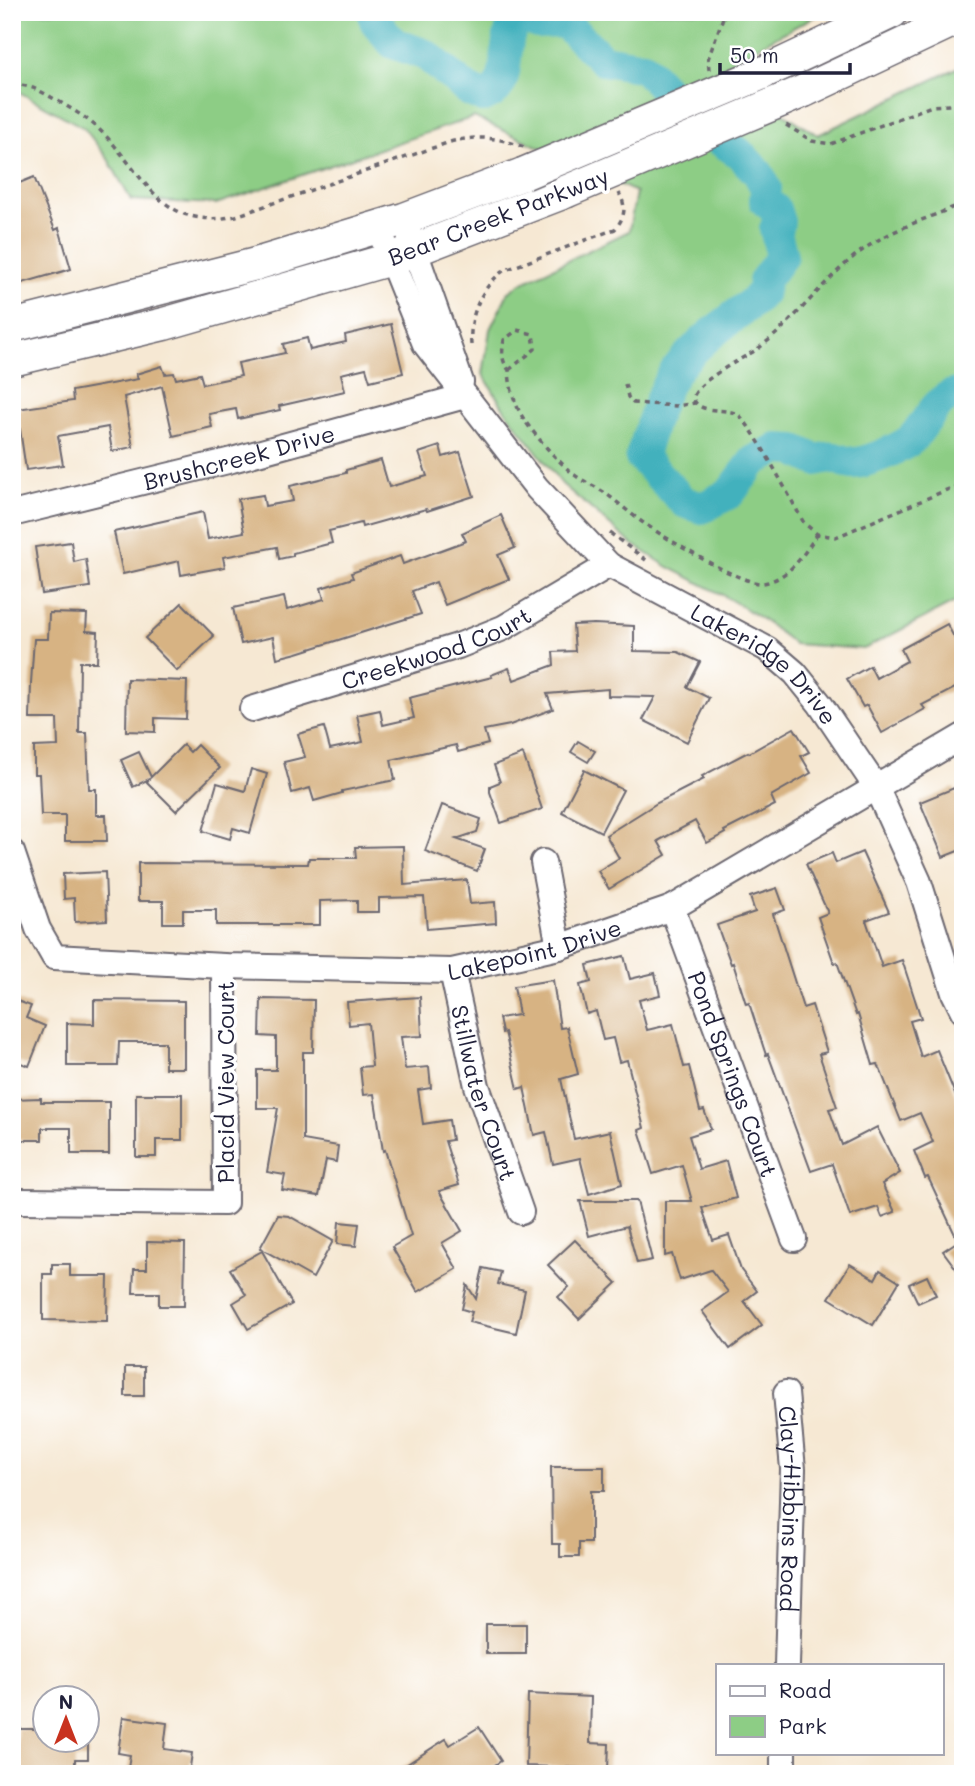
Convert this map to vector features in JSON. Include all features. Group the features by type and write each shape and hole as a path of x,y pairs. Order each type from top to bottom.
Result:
{"main road":[{"name":"Bear Creek Parkway","path":"12,326 256,264 391,223 526,162 763,73 892,12"},
{"name":"Bear Creek Parkway","path":"12,360 177,320 403,255 565,192 804,92 963,16"}],"street":[{"name":"Lakeridge Drive","path":"391,223 403,255 425,344 537,488 609,565 766,649 795,673 876,787 919,882 960,998"},
{"name":"Brushcreek Drive","path":"12,514 232,460 465,396"},
{"name":"Creekwood Court","path":"252,709 458,646 503,628 609,565"},
{"name":"Lakepoint Drive","path":"12,852 38,929 54,957 225,966 452,971 559,947 672,908 963,736"},
{"path":"542,862 559,947"},
{"name":"Pond Springs Court","path":"672,908 794,1239"},
{"name":"Placid View Court","path":"19,1201 225,1202 225,966"},
{"name":"Stillwater Court","path":"452,971 477,1086 521,1212"},
{"name":"Clay-Hibbins Road","path":"786,1393 793,1469 787,1664"},
{"path":"783,1754 783,1774"}],"path":[{"path":"12,83 33,88 93,123 153,195 186,216 204,219 221,220 236,216 467,138 484,136 498,139 526,162"},
{"path":"471,349 470,334 477,305 491,281 503,271 615,229 622,221 625,203 618,192"},
{"path":"963,203 877,240 855,255 784,329 698,388 693,398 702,408 738,415 752,430 804,523 817,534 835,537 963,483"},
{"path":"509,370 525,360 535,349 533,334 517,330 504,340 502,353 518,409 530,427 550,451 589,486 600,490 647,525 690,551 748,581 762,583 772,580 801,560 817,534"},
{"path":"625,384 630,401 639,404 677,406 695,403"},
{"path":"602,527 655,566"}],"green space":[{"path":"12,12 823,12 717,71 818,135 963,65 963,598 864,649 794,644 762,619 668,567 631,543 562,484 504,409 483,374 490,329 508,293 521,283 629,231 636,192 474,117 216,204 131,200 108,159 84,128 12,88"}],"building":[{"path":"34,177 55,230 59,228 71,269 12,286 12,265 20,262 12,235 12,186"},
{"path":"391,324 403,373 370,381 366,368 341,374 345,391 279,406 280,410 238,419 236,409 209,414 212,427 173,436 162,386 124,397 133,447 112,451 108,427 58,436 63,465 26,470 17,409 73,401 72,391 138,379 136,374 162,366 165,374 174,373 176,379 200,374 203,384 241,376 238,363 285,353 283,344 307,338 310,350 346,342 345,335"},
{"path":"440,446 443,457 460,452 474,496 362,527 361,523 329,531 332,543 293,553 293,556 279,559 277,547 223,557 225,567 181,575 179,561 123,574 114,532 203,512 208,539 244,532 238,499 263,495 265,506 293,501 290,486 346,473 346,470 381,460 389,487 427,476 419,453"},
{"path":"501,515 515,548 498,555 509,579 445,605 436,582 412,591 421,614 277,658 273,637 241,644 233,608 284,597 287,610 324,599 321,588 353,578 351,573 400,556 403,564 466,541 462,533"},
{"path":"71,542 74,562 86,559 90,587 42,594 35,547"},
{"path":"182,603 214,636 177,671 145,638"},
{"path":"49,613 87,614 86,631 98,632 97,662 80,662 79,733 87,733 89,789 96,789 96,815 106,815 107,841 65,841 65,815 41,815 39,774 34,774 34,747 58,746 57,719 30,719 31,683 34,639 48,639"},
{"path":"947,624 963,654 963,684 922,705 925,709 882,733 867,705 863,707 847,679 870,666 876,678 907,661 901,649"},
{"path":"573,625 634,626 634,651 678,652 700,662 687,687 709,698 687,742 643,720 655,697 608,696 608,689 547,694 553,709 510,725 484,730 488,744 458,752 456,745 391,760 395,780 342,791 314,801 310,788 292,793 284,762 305,757 298,734 324,727 330,749 363,742 357,715 380,710 383,725 414,718 409,698 492,677 491,675 509,668 514,680 554,665 553,652 575,651"},
{"path":"127,679 187,681 186,719 155,718 155,732 126,731"},
{"path":"794,728 809,752 801,756 811,773 771,796 775,805 724,831 725,833 707,843 695,821 658,841 666,855 609,889 598,871 619,858 606,835 657,803 704,779 702,776"},
{"path":"578,741 595,751 588,762 571,752"},
{"path":"183,745 190,752 197,745 220,768 176,811 147,782 149,779 133,787 121,760 139,752 151,777"},
{"path":"523,754 542,809 501,823 490,792 490,786 500,782 494,765"},
{"path":"251,769 267,774 250,833 233,828 230,839 203,831 217,783 245,791"},
{"path":"584,770 623,790 601,832 562,812"},
{"path":"954,788 963,808 963,849 943,857 920,802"},
{"path":"442,805 481,819 477,832 456,839 485,849 477,871 425,851"},
{"path":"403,846 404,885 467,880 470,904 495,902 496,923 427,929 424,897 379,898 379,912 357,912 357,900 320,901 320,925 216,925 216,910 183,910 183,923 163,923 163,901 138,901 138,863 308,864 309,858 356,858 355,847"},
{"path":"862,852 889,912 866,920 882,967 902,960 921,1018 910,1021 921,1057 937,1050 959,1104 963,1102 963,1278 943,1251 958,1241 914,1151 933,1142 920,1113 901,1121 878,1064 873,1065 858,1014 856,1015 837,962 834,963 818,917 828,913 806,864 832,853 836,863"},
{"path":"105,872 107,920 75,922 74,898 64,899 63,874"},
{"path":"777,888 785,910 773,914 803,1008 812,1005 827,1052 819,1054 837,1107 829,1109 842,1145 877,1127 900,1173 882,1184 895,1212 882,1217 878,1207 850,1216 832,1164 811,1171 717,925 755,912 750,897"},
{"path":"624,956 630,979 655,973 660,995 639,1000 647,1030 673,1024 684,1067 689,1066 700,1111 704,1110 711,1129 689,1136 699,1169 726,1161 736,1198 702,1208 713,1240 729,1235 741,1270 757,1291 744,1301 762,1325 730,1349 702,1311 728,1292 711,1270 680,1280 672,1254 665,1256 665,1201 692,1201 682,1165 653,1174 639,1130 644,1128 627,1060 619,1062 613,1038 603,1040 596,1011 587,1014 580,985 591,982 587,965"},
{"path":"553,980 560,1028 567,1027 578,1074 561,1079 574,1139 610,1131 622,1184 589,1194 580,1158 553,1164 546,1132 534,1135 524,1087 518,1089 505,1032 502,1033 499,1018 519,1015 514,986"},
{"path":"420,997 422,1036 401,1037 405,1069 429,1067 431,1088 418,1090 423,1124 449,1120 452,1140 445,1141 459,1185 439,1191 462,1231 442,1243 457,1269 418,1292 392,1247 411,1236 385,1150 383,1151 374,1094 363,1095 360,1067 372,1066 368,1023 349,1025 347,1002"},
{"path":"12,999 31,1006 26,1018 45,1026 29,1066 12,1060"},
{"path":"261,999 314,1000 313,1052 303,1052 303,1140 338,1146 336,1162 326,1160 319,1196 282,1190 285,1175 267,1172 278,1108 257,1108 257,1070 276,1070 276,1037 260,1036"},
{"path":"94,1000 184,1001 184,1068 165,1068 165,1042 119,1042 118,1066 67,1066 67,1023 94,1024"},
{"path":"136,1094 182,1094 182,1140 156,1140 156,1157 136,1157"},
{"path":"41,1098 41,1102 109,1102 109,1154 71,1154 71,1128 42,1128 42,1140 12,1140 12,1099"},
{"path":"580,1201 637,1201 652,1260 637,1263 627,1226 589,1236"},
{"path":"278,1215 289,1216 333,1241 313,1278 260,1248"},
{"path":"339,1222 359,1224 356,1246 337,1244"},
{"path":"575,1240 617,1283 579,1319 558,1297 569,1287 548,1265"},
{"path":"147,1242 185,1243 184,1306 159,1306 159,1293 133,1293 134,1269 147,1269"},
{"path":"262,1251 292,1304 248,1329 233,1303 246,1295 230,1269"},
{"path":"52,1264 70,1264 70,1276 108,1276 107,1321 43,1320 43,1274 52,1274"},
{"path":"850,1264 875,1279 880,1270 899,1282 873,1325 829,1298"},
{"path":"483,1268 501,1272 498,1284 525,1290 516,1333 469,1322 472,1312 462,1309 467,1285 476,1299"},
{"path":"927,1276 936,1295 918,1303 909,1284"},
{"path":"125,1367 144,1367 144,1396 125,1396"},
{"path":"551,1467 604,1467 604,1491 591,1491 591,1543 579,1543 579,1557 560,1557 560,1544 552,1544"},
{"path":"486,1624 526,1624 526,1654 486,1654"},
{"path":"528,1694 591,1697 590,1743 609,1744 608,1769 526,1766"},
{"path":"123,1717 167,1723 164,1749 192,1753 189,1774 127,1774 130,1755 118,1753"},
{"path":"479,1727 501,1761 481,1774 392,1774 446,1739 450,1745"},
{"path":"17,1729 32,1729 32,1754 88,1754 88,1759 75,1759 75,1774 17,1774"}],"waterway":[{"path":"374,12 375,21 393,43 426,55 468,90 483,97 494,91 501,82 509,37 513,26 521,17 537,23 564,22 603,60 644,67 699,126 739,153 758,173 766,188 765,201 775,209 779,222 775,229 782,256 764,281 763,291 754,301 702,342 676,370 660,402 641,457 684,502 702,508 730,493 754,461 777,449 795,450 816,460 833,458 852,463 881,456 908,442 946,398 963,395"}]}
